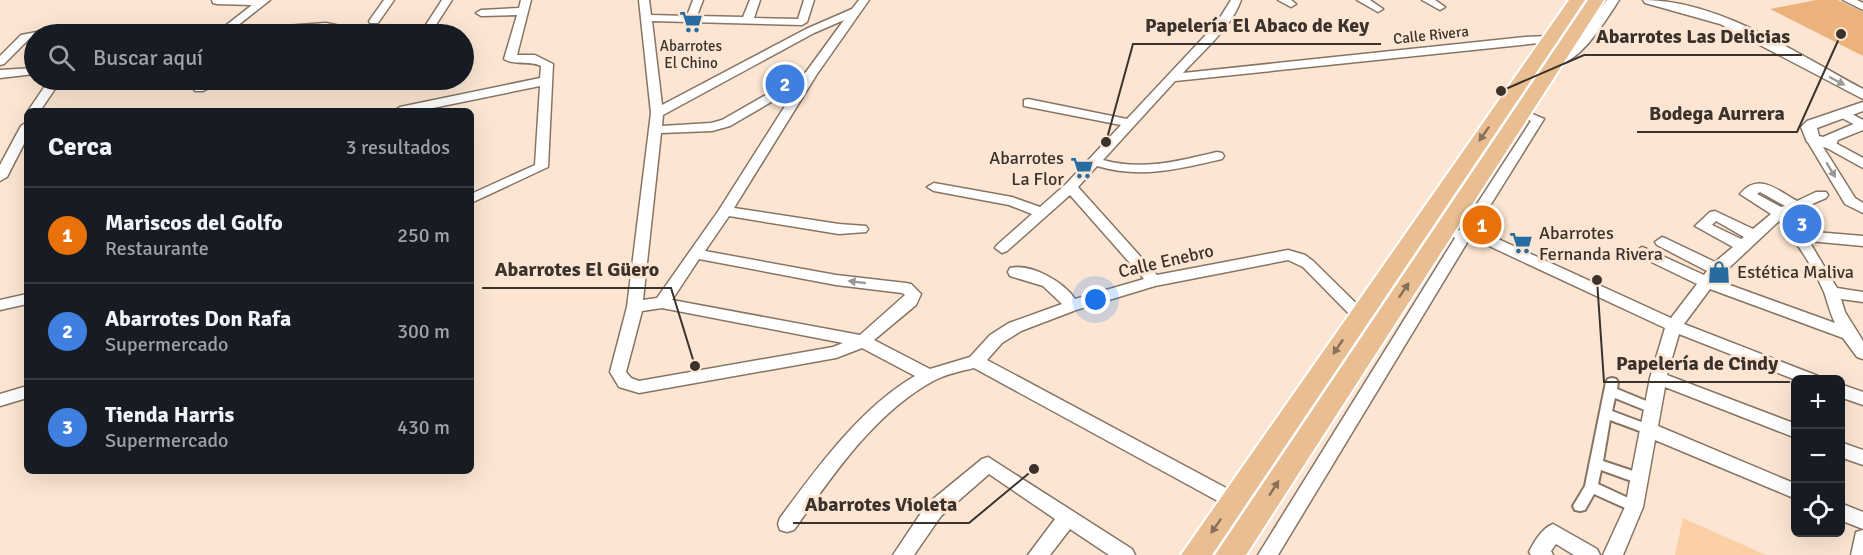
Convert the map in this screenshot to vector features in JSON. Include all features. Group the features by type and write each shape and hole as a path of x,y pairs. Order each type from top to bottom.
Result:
{"main road":[{"path":"1230,555 1441,234 1457,192 1501,161 1516,121 1577,0"},
{"path":"1552,50 1596,0"},
{"path":"1196,555 1360,315 1516,121"}],"street":[{"path":"374,21 389,0"},
{"path":"431,24 447,0"},
{"path":"644,0 657,113 635,307 618,372 625,383 639,387 836,352 863,341 911,301 913,294 906,288 836,280 696,254"},
{"path":"691,19 698,0"},
{"path":"747,21 755,0"},
{"path":"806,26 809,0"},
{"path":"662,303 725,211 811,74 864,0"},
{"path":"1002,248 1071,188 1220,26 1236,0"},
{"path":"1362,0 1378,9"},
{"path":"1428,0 1440,8"},
{"path":"1552,50 1576,50 1613,0"},
{"path":"1649,0 1725,21 1863,95"},
{"path":"1848,0 1863,7"},
{"path":"217,2 263,1"},
{"path":"234,24 263,1"},
{"path":"474,198 541,166 547,64 535,58 510,59 525,5 481,13"},
{"path":"657,113 806,26 855,11"},
{"path":"646,18 747,21 806,26"},
{"path":"0,62 24,38"},
{"name":"Calle Rivera","path":"1172,78 1513,41 1552,50"},
{"path":"0,74 24,72"},
{"path":"655,130 712,127 726,123 811,74"},
{"path":"414,108 545,81"},
{"path":"36,108 48,90"},
{"path":"1028,103 1129,123"},
{"path":"1863,106 1809,127 1812,139 1850,201 1863,209"},
{"path":"1844,114 1863,125"},
{"path":"1830,144 1830,138 1863,125"},
{"path":"0,177 24,133"},
{"path":"1812,139 1830,144 1863,164"},
{"path":"1094,161 1114,168 1145,171 1217,156"},
{"path":"1268,555 1467,229 1501,161"},
{"path":"1796,206 1760,186 1747,194 1780,213 1799,235 1832,294 1837,312 1863,353"},
{"path":"934,187 1011,201 1044,213"},
{"path":"1071,188 1154,280"},
{"path":"1457,192 1470,206 1467,215 1467,229"},
{"path":"1613,555 1634,507 1658,378 1674,326 1712,275 1748,241 1780,213 1821,195"},
{"path":"725,211 839,229 861,229"},
{"path":"1441,234 1467,229 1674,326 1799,375"},
{"path":"1799,235 1863,241"},
{"path":"1662,242 1712,275"},
{"path":"1642,252 1712,275 1849,334"},
{"name":"Calle Enebro","path":"976,362 996,339 1015,327 1071,306 1154,280 1287,255 1300,258 1308,264 1360,315"},
{"path":"1015,272 1051,282 1065,295 1071,306"},
{"path":"1832,294 1863,297"},
{"path":"0,305 24,299"},
{"path":"635,307 662,303 863,341 915,370 930,375"},
{"path":"1384,320 1405,329"},
{"path":"1363,352 1385,362"},
{"path":"787,524 812,489 888,405 930,375 976,362 1234,501"},
{"path":"1658,378 1791,430"},
{"path":"1580,506 1591,487 1597,464 1611,387 1652,408"},
{"path":"1845,392 1863,399"},
{"path":"0,400 24,393"},
{"path":"1606,414 1648,429 1791,490"},
{"path":"1845,451 1863,458"},
{"path":"903,555 934,510 988,464 1125,555"},
{"path":"1597,464 1640,479"},
{"path":"1591,487 1634,507"},
{"path":"1845,513 1863,520"},
{"path":"1038,555 1068,518"},
{"path":"1543,555 1539,552 1553,532 1590,555"},
{"path":"1861,555 1863,539"}],"shaded area":[{"path":"1683,518 1766,555 1675,555"}],"building":[{"path":"1816,0 1838,0 1863,12 1863,56 1770,9"}],"place":[{"name":"Abarrotes El Chino","path":"691,22"},
{"name":"Bodega Aurrera","path":"1841,34"},
{"name":"Abarrotes Don Rafa","path":"785,84"},
{"name":"Abarrotes Las Delicias","path":"1501,91"},
{"name":"Papelería El Abaco de Key","path":"1106,142"},
{"name":"Abarrotes La Flor","path":"1082,168"},
{"name":"Tienda Harris","path":"1802,224"},
{"name":"Mariscos del Golfo","path":"1482,225"},
{"name":"Abarrotes Fernanda Rivera","path":"1521,243"},
{"name":"Estética Maliva","path":"1719,272"},
{"name":"Papelería de Cindy","path":"1597,280"},
{"name":"Abarrotes El Güero","path":"695,366"},
{"name":"Abarrotes Violeta","path":"1034,469"}]}
